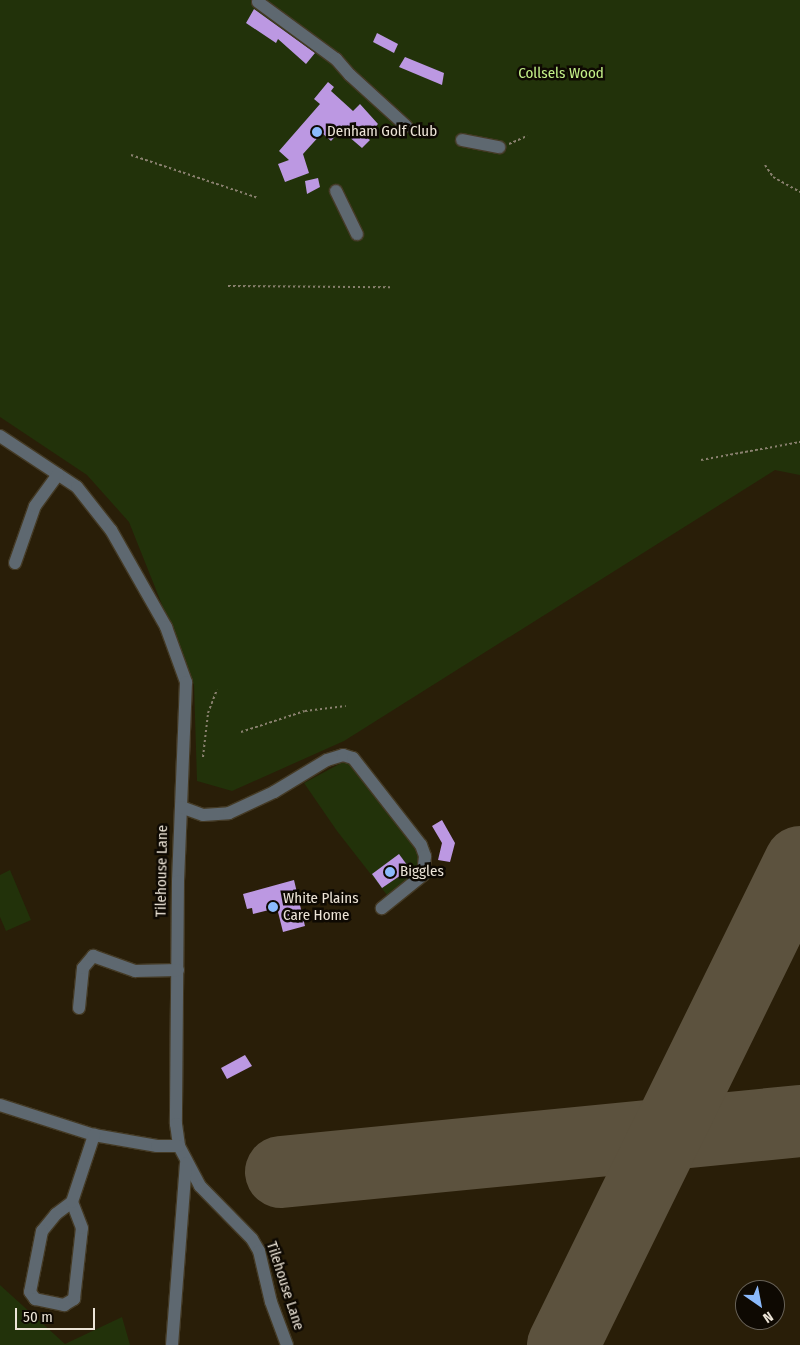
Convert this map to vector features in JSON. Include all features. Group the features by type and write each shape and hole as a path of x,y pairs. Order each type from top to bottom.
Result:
{"street":[{"path":"258,2 336,59 350,75 406,126"},
{"path":"462,140 499,147"},
{"path":"336,191 357,234"},
{"name":"Tilehouse Lane","path":"0,436 78,487 112,530 166,628 186,682 181,807 178,970 176,1124 179,1146 186,1164 212,1202 252,1239 259,1251 271,1302 287,1345"},
{"path":"15,562 35,506 58,474"},
{"path":"181,807 203,815 228,813 274,792 327,760 343,755 353,758 400,810 421,845 425,856 424,875 382,908"},
{"path":"79,1008 83,968 93,956 134,970 178,970"},
{"path":"0,1105 94,1135 157,1146 179,1146"},
{"path":"72,1202 82,1228 74,1299 64,1305 35,1299 30,1292 42,1231 56,1214 72,1202 94,1135"},
{"path":"172,1345 186,1164"}],"path":[{"path":"499,147 527,136"},
{"path":"131,155 258,198"},
{"path":"765,165 773,177 800,192"},
{"path":"228,286 390,287"},
{"path":"701,460 800,442"},
{"path":"203,757 208,713 217,690"},
{"path":"241,732 305,711 346,706"}],"green space":[{"name":"Denham Golf Club","path":"0,0 800,0 800,475 775,470 344,741 232,791 197,781 194,685 129,522 87,475 0,417"},
{"path":"343,762 353,763 420,848 421,871 392,896 387,895 337,831 304,783"},
{"path":"10,870 31,920 6,931 0,917 0,875"},
{"path":"0,1285 65,1344 122,1317 130,1345 0,1345"}],"building":[{"path":"254,9 315,53 306,64 278,39 276,43 246,23"},
{"path":"377,33 398,44 394,53 373,42"},
{"path":"405,57 444,73 442,85 399,67"},
{"name":"Denham Golf Club","path":"328,82 334,87 331,91 353,111 360,104 378,124 366,137 370,140 362,148 341,130 331,141 322,133 303,154 309,173 285,182 278,164 289,160 279,151 320,104 314,99"},
{"path":"318,178 320,187 307,194 305,181"},
{"path":"442,820 455,843 450,862 438,860 442,843 432,826"},
{"name":"Biggles","path":"399,854 410,869 382,888 372,874"},
{"name":"White Plains Care Home","path":"294,880 305,926 283,932 277,908 253,914 252,908 247,909 243,894"},
{"path":"245,1055 252,1066 227,1079 221,1068"}],"runway":[{"path":"563,1345 800,862"},
{"path":"281,1172 800,1121"}],"place":[{"name":"Denham Golf Club","path":"317,132"},
{"name":"Biggles","path":"390,872"},
{"name":"White Plains Care Home","path":"273,907"}],"park label":[{"name":"Collsels Wood","path":"561,74"}]}
